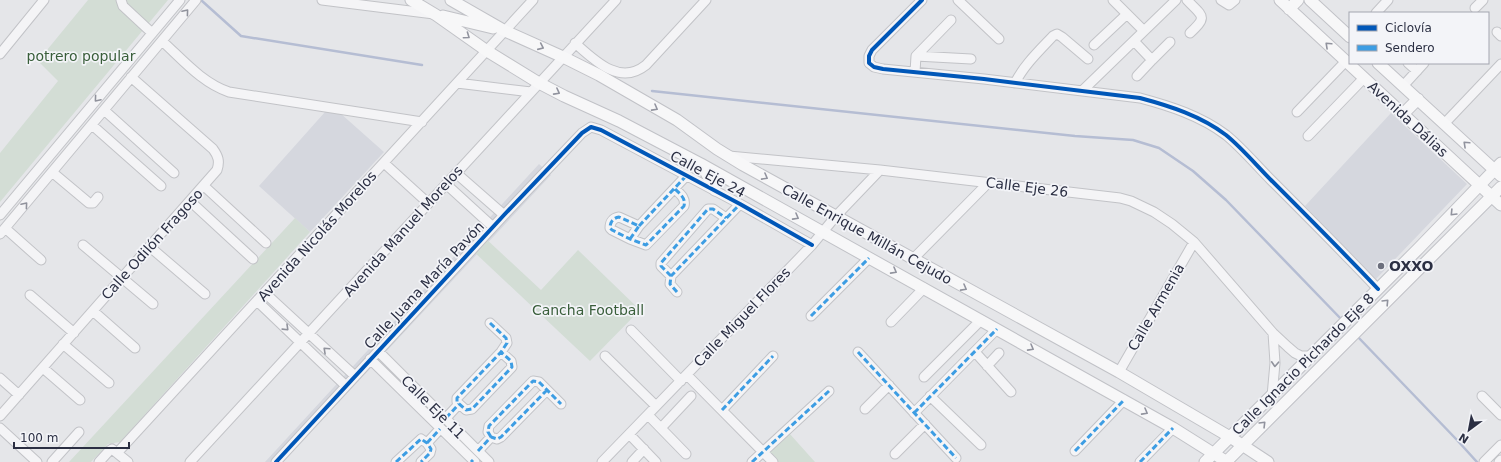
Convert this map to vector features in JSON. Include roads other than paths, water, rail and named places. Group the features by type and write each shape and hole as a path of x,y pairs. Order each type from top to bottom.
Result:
{"main road":[{"path":"411,0 436,15 505,31"},
{"path":"451,0 505,31"},
{"name":"Avenida Dálias","path":"1280,0 1349,64"},
{"path":"1289,9 1298,0"},
{"path":"1313,1 1349,36"},
{"name":"Calle Enrique Millán Cejudo","path":"436,15 539,83 619,121 701,164 1124,400 1173,428 1227,462"},
{"name":"Calle Enrique Millán Cejudo","path":"505,31 563,57 678,120 728,156 1118,372 1230,437 1268,462"},
{"name":"Avenida Dálias","path":"1349,64 1501,206"},
{"name":"Avenida Dálias","path":"1379,64 1444,124 1499,170"},
{"path":"1403,114 1418,99"},
{"path":"701,164 715,190"},
{"name":"Calle Ignacio Pichardo Eje 8","path":"1205,462 1480,185 1499,170"},
{"name":"Calle Ignacio Pichardo Eje 8","path":"1227,462 1501,186"},
{"path":"1419,248 1429,258"}],"street":[{"path":"0,54 44,0"},
{"path":"121,0 123,6 152,33"},
{"path":"0,215 180,0"},
{"path":"41,260 2,232 196,0"},
{"path":"322,0 436,15"},
{"name":"Avenida Nicolás Morelos","path":"99,462 110,450 114,449 118,452 533,0"},
{"name":"Avenida Manuel Morelos","path":"190,462 616,0"},
{"path":"575,44 592,59 616,72 629,73 638,71 646,65 706,0"},
{"path":"922,0 872,50 869,63 874,67 1140,98 1164,104 1207,123 1226,136 1378,289"},
{"path":"959,0 999,39"},
{"path":"1113,0 1144,31"},
{"path":"1082,91 1176,0"},
{"path":"1188,0 1201,15 1202,19 1202,22 1190,33"},
{"path":"1221,0 1228,5 1235,0"},
{"path":"1377,12 1388,0"},
{"path":"1475,8 1483,0"},
{"path":"1094,45 1127,14"},
{"path":"915,72 916,56 951,20"},
{"path":"1015,83 1027,64 1053,36 1057,34 1088,59"},
{"path":"162,41 207,81 217,88 229,92 422,122"},
{"path":"1134,41 1152,60"},
{"path":"1137,76 1170,42"},
{"path":"916,56 971,59"},
{"path":"1297,112 1346,61"},
{"path":"1409,64 1416,71"},
{"path":"1403,86 1423,64"},
{"path":"1444,124 1501,64"},
{"name":"Calle Odilón Fragoso","path":"0,416 217,170 219,162 218,156 213,149 131,78"},
{"path":"1308,136 1364,78"},
{"path":"114,79 123,87"},
{"path":"457,83 531,92"},
{"path":"104,110 174,172"},
{"path":"92,124 161,186"},
{"name":"Calle Eje 24","path":"591,127 600,130 687,175 812,244"},
{"name":"Calle Juana María Pavón","path":"276,462 504,215 582,133 591,127"},
{"name":"Calle Eje 26","path":"728,156 880,170 1125,200 1154,212 1194,242 1273,333 1295,353 1301,356 1310,356"},
{"path":"384,163 428,204"},
{"name":"Calle Miguel Flores","path":"602,462 812,244 836,216 880,170"},
{"path":"52,172 89,203 93,202 98,197"},
{"path":"456,172 504,215"},
{"path":"630,239 687,175"},
{"path":"913,259 988,183"},
{"path":"446,184 493,228"},
{"path":"204,186 266,243"},
{"path":"640,226 619,217 613,220 610,228 630,239 646,245 684,206 684,198 675,189"},
{"path":"190,201 253,259"},
{"path":"677,292 670,284 671,276 740,204"},
{"path":"671,276 661,266 661,263 708,209 713,209 726,218"},
{"name":"Calle Armenia","path":"1118,372 1194,242"},
{"path":"83,245 153,304"},
{"path":"150,246 205,294"},
{"path":"811,316 869,258"},
{"path":"891,322 924,288"},
{"path":"265,293 355,376"},
{"path":"30,295 74,333"},
{"path":"257,301 346,386"},
{"path":"93,311 135,348"},
{"path":"924,377 981,320"},
{"path":"490,323 507,340 506,346 459,396 457,400 459,404 466,410 472,409 511,369 512,363 501,352"},
{"path":"914,412 998,329"},
{"path":"631,330 722,410 773,462"},
{"path":"1272,396 1275,363 1273,333"},
{"path":"64,344 109,383"},
{"name":"Calle Eje 11","path":"378,351 489,462"},
{"path":"858,352 956,458"},
{"path":"975,352 1011,392"},
{"path":"988,366 999,353"},
{"path":"605,356 656,406"},
{"path":"722,410 773,356"},
{"path":"370,359 473,461"},
{"path":"43,368 80,400"},
{"path":"0,378 19,395"},
{"path":"547,390 500,437 497,439 491,436 488,432 489,426 531,382 537,381 547,390 561,404"},
{"path":"865,409 889,385"},
{"path":"752,462 829,391"},
{"path":"661,428 691,396"},
{"path":"930,396 981,445"},
{"path":"1482,396 1501,415"},
{"path":"1075,451 1124,400"},
{"path":"446,418 459,404"},
{"path":"648,415 686,454"},
{"path":"895,454 925,424"},
{"path":"0,428 37,462"},
{"path":"1140,462 1173,428"},
{"path":"427,443 440,429"},
{"path":"52,462 78,432"},
{"path":"629,434 656,462"},
{"path":"478,451 491,436"},
{"path":"396,462 418,440 422,440 431,447 431,451 421,462"},
{"path":"1484,462 1501,445"},
{"path":"632,462 644,449"},
{"path":"118,452 128,462"}],"waterway":[{"path":"201,0 241,36 422,65"},
{"path":"652,91 1075,136 1133,140 1159,148 1193,171 1226,200 1343,321"},
{"path":"1357,336 1477,462"}],"place":[{"name":"OXXO","path":"1381,266"}],"park label":[{"name":"potrero popular","path":"81,56"},
{"name":"Cancha Football","path":"588,310"}]}
